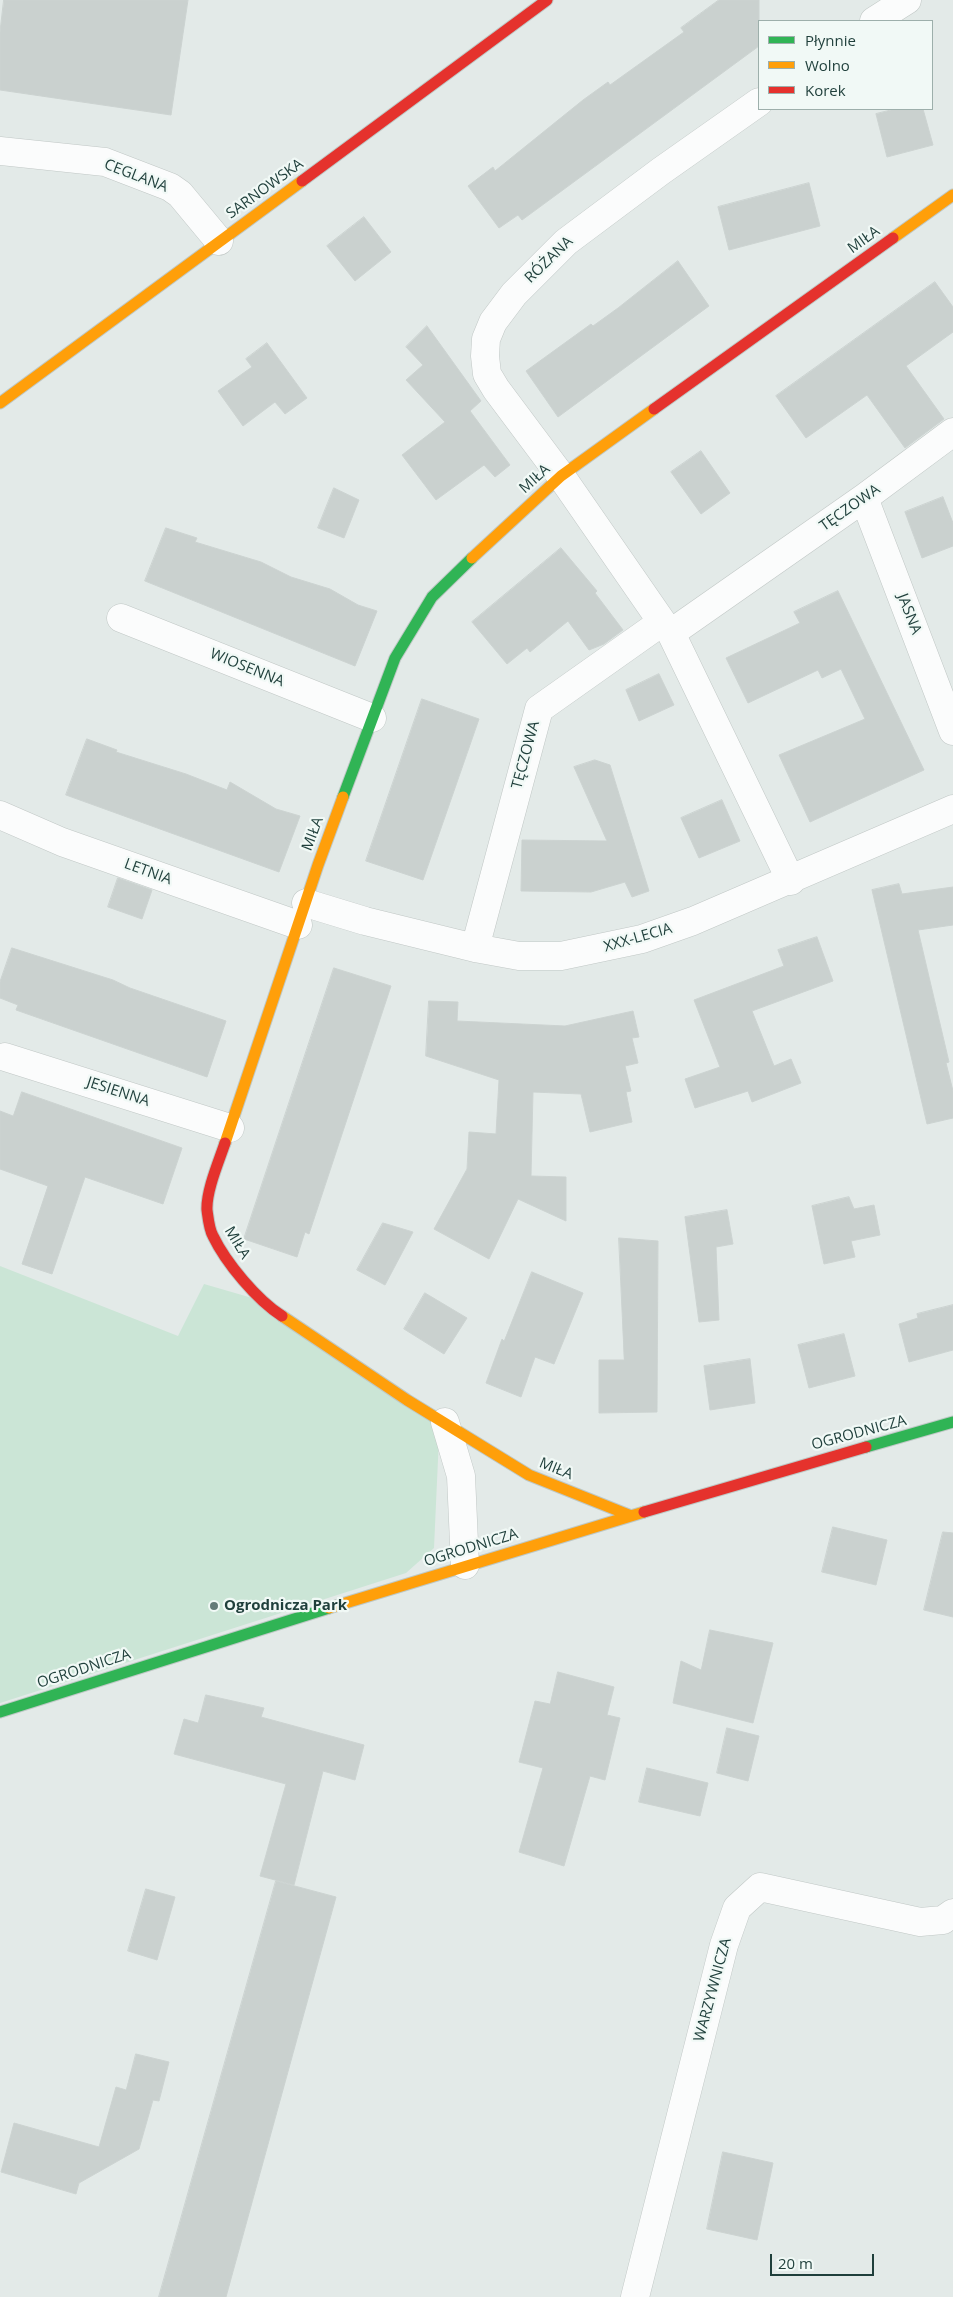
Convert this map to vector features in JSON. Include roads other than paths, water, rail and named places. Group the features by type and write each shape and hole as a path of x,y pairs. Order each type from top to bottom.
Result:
{"street":[{"name":"SARNOWSKA","path":"0,403 547,0"},
{"path":"876,20 907,0"},
{"name":"RÓŻANA","path":"561,476 488,374 484,356 486,339 492,322 514,294 566,242 661,171 758,103"},
{"name":"CEGLANA","path":"0,151 105,162 170,187 180,194 219,242"},
{"name":"MIŁA","path":"629,1515 529,1474 271,1309 237,1272 212,1235 208,1208 214,1175 318,865 372,718 395,658 432,597 482,547 561,476 953,195"},
{"name":"TĘCZOWA","path":"475,948 539,708 667,628 864,498 953,432"},
{"path":"561,476 667,628 791,881"},
{"name":"JASNA","path":"864,498 953,731"},
{"name":"WIOSENNA","path":"121,618 372,718"},
{"name":"XXX-LECIA","path":"302,914 365,922 475,948 519,956 561,956 642,939 693,922 953,809"},
{"name":"LETNIA","path":"0,815 62,842 302,914"},
{"name":"JESIENNA","path":"5,1057 230,1128"},
{"path":"445,1422 461,1476 465,1565"},
{"name":"OGRODNICZA","path":"0,1712 629,1515 953,1422"},
{"name":"WARZYWNICZA","path":"635,2297 721,1955 737,1908 760,1887 920,1922 943,1920 953,1913"}],"place":[{"name":"Ogrodnicza Park","path":"214,1606"}]}
